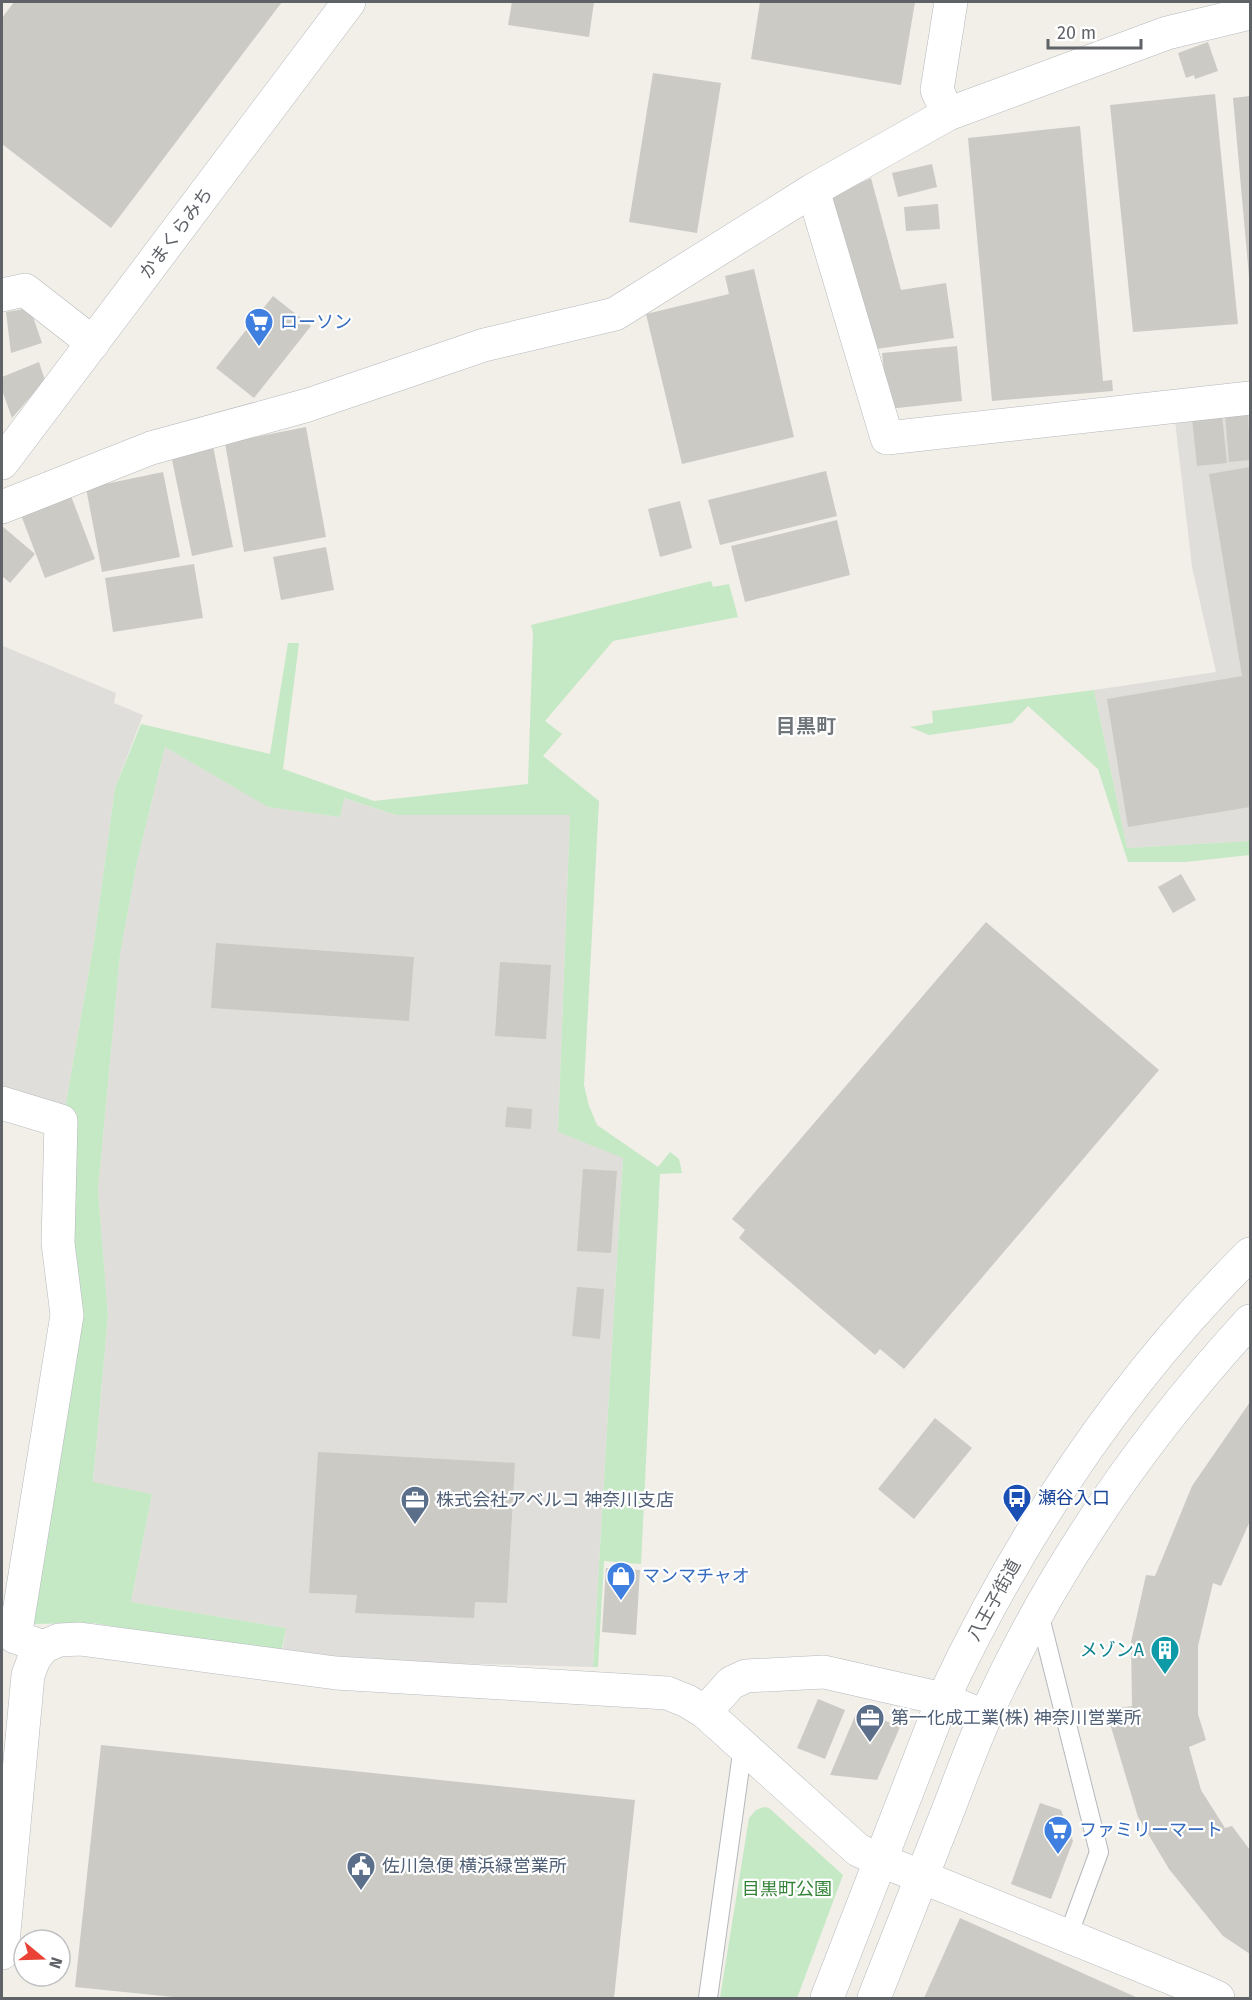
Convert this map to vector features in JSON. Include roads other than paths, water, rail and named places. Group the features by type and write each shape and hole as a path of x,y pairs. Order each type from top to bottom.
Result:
{"street":[{"name":"かまくらみち","path":"2,463 349,2"},
{"path":"948,114 937,90 951,2"},
{"path":"2,507 151,448 308,405 484,345 615,315 813,190 948,114 1167,33 1251,13"},
{"path":"813,190 887,438 1251,398"},
{"path":"2,295 25,290 93,343"},
{"path":"2,1103 61,1121 58,1243 67,1315 20,1642 33,1659 28,1675 2,1953"},
{"name":"八王子街道","path":"827,1998 943,1699 1002,1584 1041,1516 1076,1462 1145,1371 1210,1296 1251,1254"},
{"path":"874,1998 986,1717 1039,1611 1120,1480 1173,1409 1251,1321"},
{"path":"20,1642 80,1639 336,1673 667,1692 705,1712 858,1850 1068,1936 1205,1996"},
{"path":"705,1712 731,1683 746,1676 824,1672 943,1699 986,1717"}],"lane":[{"path":"1039,1611 1100,1852 1068,1936"},
{"path":"708,1998 743,1746"}],"place":[{"name":"ローソン","path":"259,348"},
{"name":"瀬谷入口","path":"1017,1524"},
{"name":"株式会社アベルコ 神奈川支店","path":"415,1526"},
{"name":"マンマチャオ","path":"621,1602"},
{"name":"メゾンA","path":"1165,1676"},
{"name":"第一化成工業(株) 神奈川営業所","path":"870,1744"},
{"name":"ファミリーマート","path":"1058,1856"},
{"name":"佐川急便 横浜緑営業所","path":"361,1892"}],"district":[{"name":"目黒町","path":"806,726"}],"park label":[{"name":"目黒町公園","path":"787,1889"}]}
